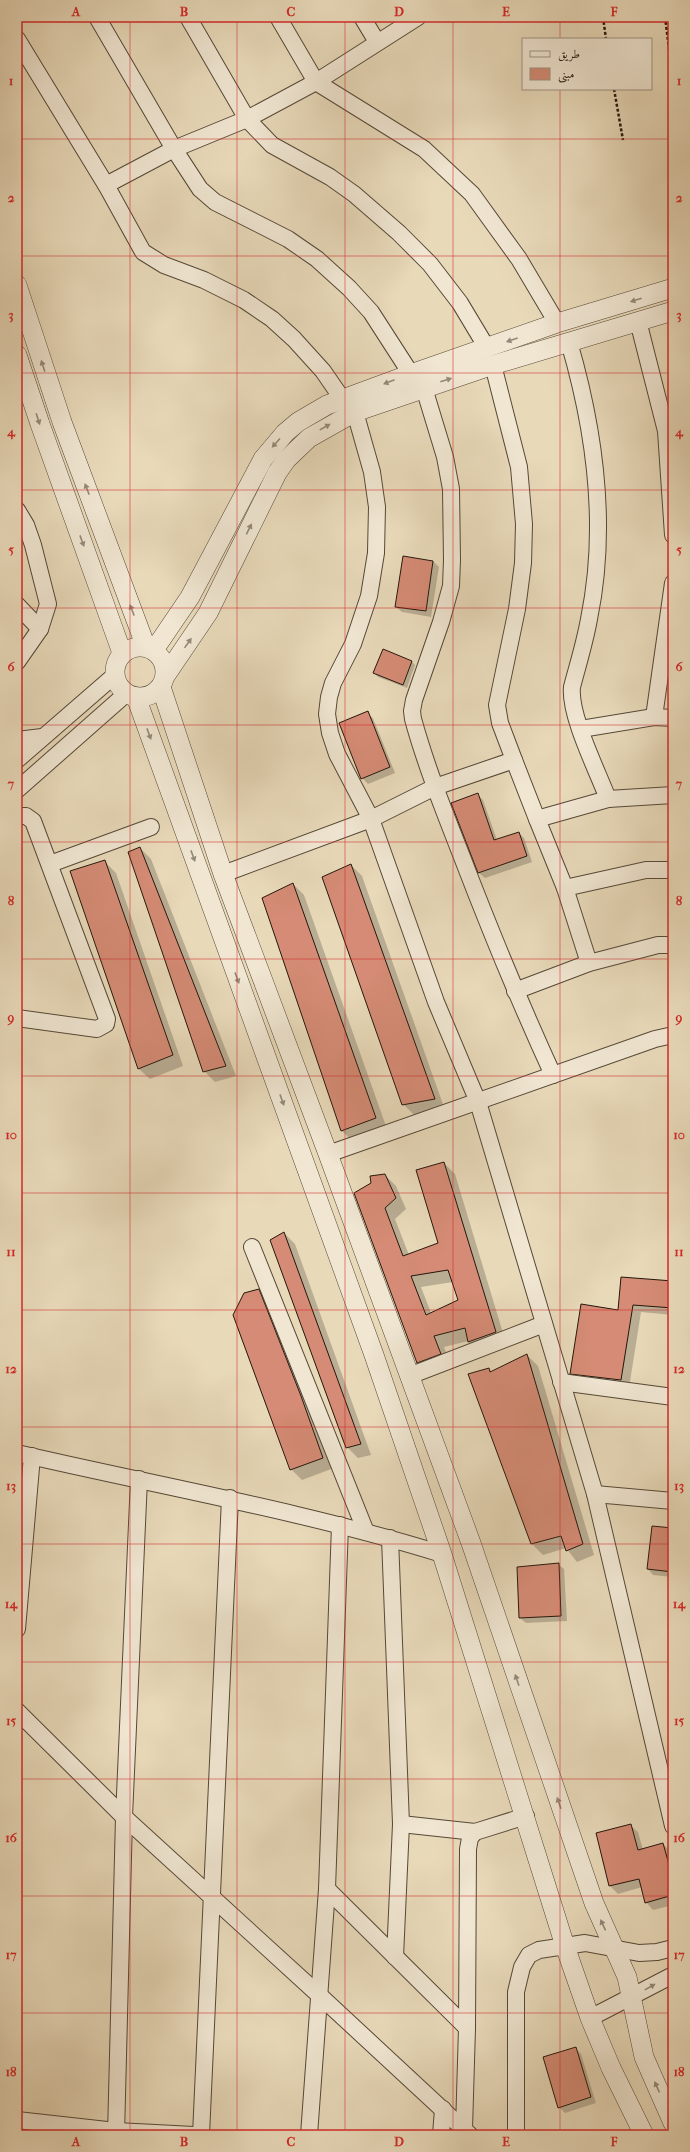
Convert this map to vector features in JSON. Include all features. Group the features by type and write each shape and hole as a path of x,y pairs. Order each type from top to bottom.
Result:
{"street":[{"path":"97,17 174,149 200,189 209,197 288,239 317,259 349,288 371,312 412,374"},
{"path":"188,17 247,120 272,145 330,178 354,194 399,233 430,264 460,303 490,357 519,467 524,524 523,563 517,609 497,705 500,723 564,888 589,963"},
{"path":"278,17 316,82 424,149 472,194 519,259 558,324"},
{"path":"362,17 377,42"},
{"path":"106,185 174,149 247,120 316,82 418,17"},
{"path":"17,39 106,185 143,252 164,265 204,280 244,300 272,319 294,339 323,371 349,406 372,472 377,506 376,553 368,596 353,644 333,683 327,714 330,732 337,754 371,819 436,1002 478,1102 595,1494 673,1826"},
{"path":"17,285 62,422 150,648"},
{"path":"150,648 190,597 251,481 273,446 298,422 328,405 349,406 424,388 558,324 673,288"},
{"path":"17,790 131,695 150,696 163,681 208,613 260,505 286,460 308,438 349,406 412,374 569,342 673,311"},
{"path":"638,321 666,432 673,535"},
{"path":"569,342 580,380 591,436 596,472 598,519 597,556 590,618 572,687 572,706 608,799"},
{"path":"17,355 122,654"},
{"path":"424,388 445,457 451,489 451,586 412,711 435,787 514,991 553,1075"},
{"path":"17,510 26,525 33,544 48,604 40,629 17,662"},
{"path":"654,717 673,583"},
{"path":"17,605 40,629"},
{"path":"644,2135 611,2068 590,2018 565,1946 526,1816 442,1554 374,1355 131,695 119,686 115,675 116,663 122,654 133,647 150,648 159,654 165,664 163,681 223,874 328,1154 470,1543 594,1903 627,1977 644,2057 673,2123"},
{"path":"17,760 115,675"},
{"path":"581,729 654,717 673,718"},
{"path":"17,740 42,737"},
{"path":"223,874 371,819 435,787 514,760"},
{"path":"537,819 608,799 673,795"},
{"path":"17,816 26,816 33,821 107,1019 106,1024 97,1029 17,1018"},
{"path":"50,864 151,827"},
{"path":"564,888 646,870 673,870"},
{"path":"514,991 589,963 658,945 673,945"},
{"path":"328,1154 655,1039 673,1035"},
{"path":"252,1247 366,1532"},
{"path":"409,1376 544,1324"},
{"path":"561,1382 673,1397"},
{"path":"17,1453 230,1498 390,1538 442,1554"},
{"path":"17,1629 32,1456"},
{"path":"116,2133 124,1817 139,1479"},
{"path":"595,1494 673,1501"},
{"path":"201,2135 230,1498"},
{"path":"309,2135 318,1994 327,1889 340,1525"},
{"path":"390,1538 401,1824 395,1957"},
{"path":"17,1711 124,1817 443,2108 467,2132"},
{"path":"401,1824 475,1832 526,1816"},
{"path":"467,2132 468,1848 470,1838 475,1832"},
{"path":"327,1889 467,2028"},
{"path":"516,2135 516,1992 520,1976 529,1955 539,1950 590,1944 630,1952 648,1953 673,1948"},
{"path":"590,2018 673,1975"},
{"path":"442,2135 443,2108"},
{"path":"17,2120 116,2133 194,2135"}],"path":[{"path":"602,17 606,38"},
{"path":"665,17 673,80"},
{"path":"614,90 623,140"}],"building":[{"path":"403,556 433,561 426,611 395,607"},
{"path":"383,649 412,661 403,685 373,673"},
{"path":"368,711 390,767 361,779 339,723"},
{"path":"478,793 494,840 519,832 527,856 478,873 451,803"},
{"path":"140,847 226,1066 203,1072 128,852"},
{"path":"105,860 173,1055 138,1069 70,871"},
{"path":"351,864 435,1099 402,1105 322,877"},
{"path":"293,883 376,1118 341,1131 262,898"},
{"path":"444,1162 496,1332 468,1342 465,1328 434,1336 441,1354 417,1363 354,1193 371,1183 370,1176 385,1174 396,1198 385,1208 403,1256 438,1243 416,1170","holes":["448,1270 458,1300 426,1315 411,1276"]},
{"path":"284,1232 361,1444 346,1448 270,1240"},
{"path":"621,1277 673,1281 673,1308 633,1305 621,1380 570,1374 581,1304 618,1310"},
{"path":"259,1289 301,1396 323,1458 290,1470 233,1315 244,1293"},
{"path":"527,1354 583,1544 566,1551 561,1536 531,1544 468,1374 489,1368 490,1372"},
{"path":"652,1526 673,1528 673,1572 647,1569"},
{"path":"559,1563 561,1616 519,1618 517,1567"},
{"path":"631,1824 638,1850 663,1843 673,1879 673,1895 645,1903 639,1879 609,1886 596,1833"},
{"path":"576,2047 591,2097 558,2108 543,2057"}]}
